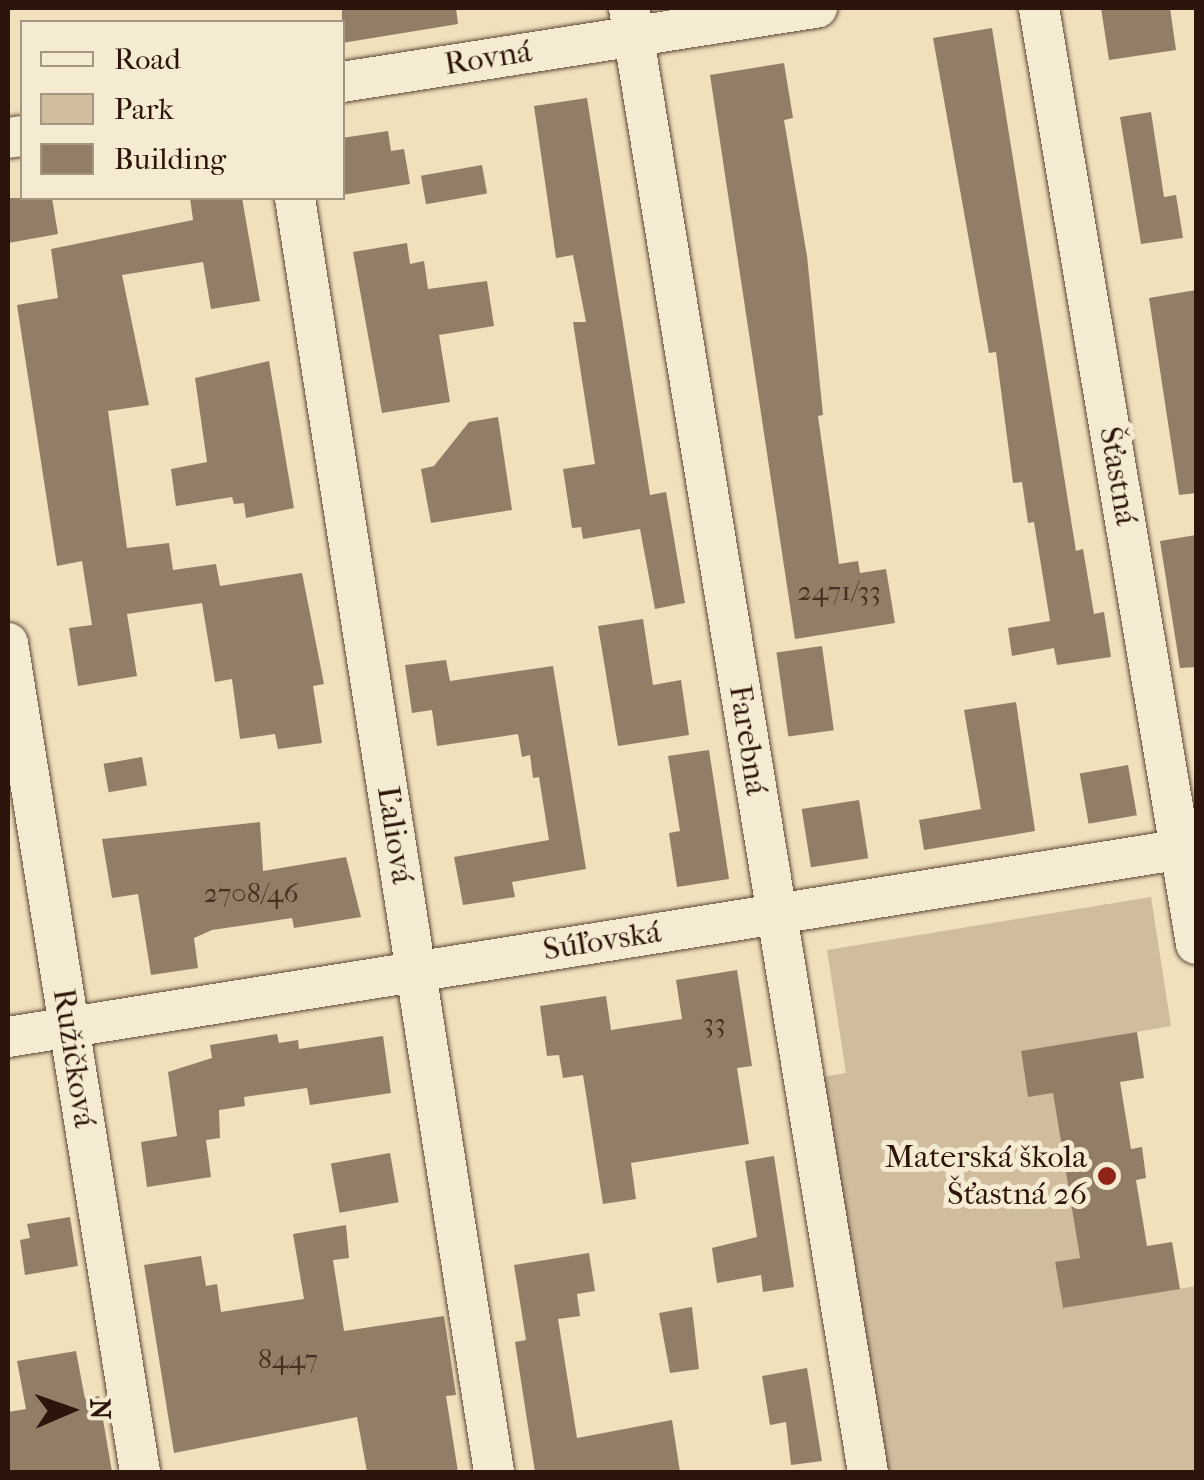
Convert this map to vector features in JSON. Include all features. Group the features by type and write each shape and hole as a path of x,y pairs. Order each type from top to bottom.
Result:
{"street":[{"path":"631,21 817,8"},
{"name":"Šťastná","path":"1039,8 1188,860 1196,944"},
{"name":"Rovná","path":"345,81 631,21"},
{"name":"Farebná","path":"631,21 868,1472"},
{"name":"Ľaliová","path":"295,200 494,1472"},
{"name":"Ružičková","path":"8,643 140,1472"},
{"name":"Súľovská","path":"8,1037 776,912 1188,860"}],"green space":[{"path":"1151,897 1171,1026 1021,1052 1028,1096 1053,1093 1080,1258 1055,1263 1063,1308 1196,1286 1196,1472 883,1472 821,1077 846,1073 827,950"}],"building":[{"path":"342,8 456,8 458,24 345,43"},
{"path":"1101,8 1170,8 1176,50 1109,60"},
{"path":"992,28 1076,551 1083,549 1094,614 1104,612 1111,657 1057,665 1054,648 1012,656 1008,628 1050,621 1034,522 1028,523 1022,482 1013,483 996,352 989,353 933,38"},
{"path":"784,63 793,118 784,120 807,256 823,415 818,416 839,564 858,561 860,573 886,569 895,623 795,639 710,75"},
{"path":"587,98 650,495 666,492 685,603 655,609 640,529 583,539 581,527 572,528 563,469 595,464 573,322 586,322 573,255 556,258 534,106"},
{"path":"1151,112 1164,197 1176,195 1183,238 1141,244 1120,117"},
{"path":"388,131 391,151 404,149 410,184 345,195 345,138"},
{"path":"482,165 487,194 426,204 421,176"},
{"path":"8,198 52,200 58,234 8,243"},
{"path":"190,200 242,200 260,301 211,309 203,262 122,275 149,405 108,411 127,548 169,543 173,570 216,564 220,586 302,573 324,684 313,686 322,743 278,749 275,734 240,739 232,679 215,682 202,603 127,614 137,676 78,686 69,628 92,625 82,561 57,566 17,305 58,298 51,249 193,220"},
{"path":"407,243 410,264 424,261 428,289 487,281 494,326 439,335 450,402 382,413 353,252"},
{"path":"1196,290 1196,493 1179,495 1149,298"},
{"path":"269,361 294,508 246,518 244,503 234,504 232,497 176,506 171,469 207,462 195,378"},
{"path":"498,417 512,510 431,523 421,469 434,466 469,422"},
{"path":"1196,535 1196,667 1180,668 1160,541"},
{"path":"643,619 653,685 681,680 689,735 618,746 598,626"},
{"path":"822,646 834,730 788,737 776,652"},
{"path":"446,660 450,681 553,666 586,869 512,882 515,897 463,905 454,857 549,840 539,777 533,778 530,755 522,757 518,734 437,746 432,710 412,713 405,665"},
{"path":"1016,702 1035,831 924,850 919,820 981,809 964,710"},
{"path":"709,750 729,879 677,887 669,833 680,831 668,756"},
{"path":"142,757 147,786 109,792 104,764"},
{"path":"1128,765 1137,815 1089,824 1080,774"},
{"path":"859,800 868,858 811,867 802,809"},
{"path":"260,822 263,871 346,857 361,917 294,928 292,918 212,930 194,938 198,968 151,975 138,894 112,898 102,839"},
{"path":"737,970 752,1066 737,1068 749,1144 631,1163 636,1199 603,1204 583,1075 563,1078 559,1055 547,1056 540,1006 606,996 611,1030 682,1019 676,980"},
{"path":"1137,1032 1144,1078 1120,1082 1131,1149 1142,1147 1146,1178 1136,1180 1147,1246 1172,1242 1180,1289 1063,1308 1055,1262 1080,1258 1053,1093 1028,1097 1021,1051"},
{"path":"277,1034 279,1043 298,1040 299,1049 383,1036 391,1093 310,1105 307,1088 244,1097 245,1106 219,1110 220,1138 206,1140 211,1177 147,1187 141,1142 177,1136 168,1072 212,1058 210,1045"},
{"path":"390,1153 399,1202 340,1213 331,1163"},
{"path":"774,1156 794,1287 763,1292 761,1275 717,1283 712,1248 757,1237 745,1161"},
{"path":"70,1217 78,1266 25,1275 20,1240 30,1238 27,1224"},
{"path":"346,1225 349,1258 333,1260 344,1331 444,1316 456,1395 446,1396 458,1472 367,1472 357,1417 174,1453 144,1265 201,1256 206,1286 217,1284 221,1312 304,1299 293,1234"},
{"path":"589,1253 595,1291 577,1294 580,1316 558,1319 577,1438 672,1420 680,1472 535,1472 515,1342 526,1340 514,1265"},
{"path":"692,1307 699,1369 670,1373 659,1313"},
{"path":"76,1351 85,1399 99,1396 112,1472 8,1472 8,1412 26,1409 17,1361"},
{"path":"807,1368 822,1461 791,1465 786,1422 770,1425 762,1376"}],"place":[{"name":"Materská škola Šťastná 26","path":"1107,1176"}]}
